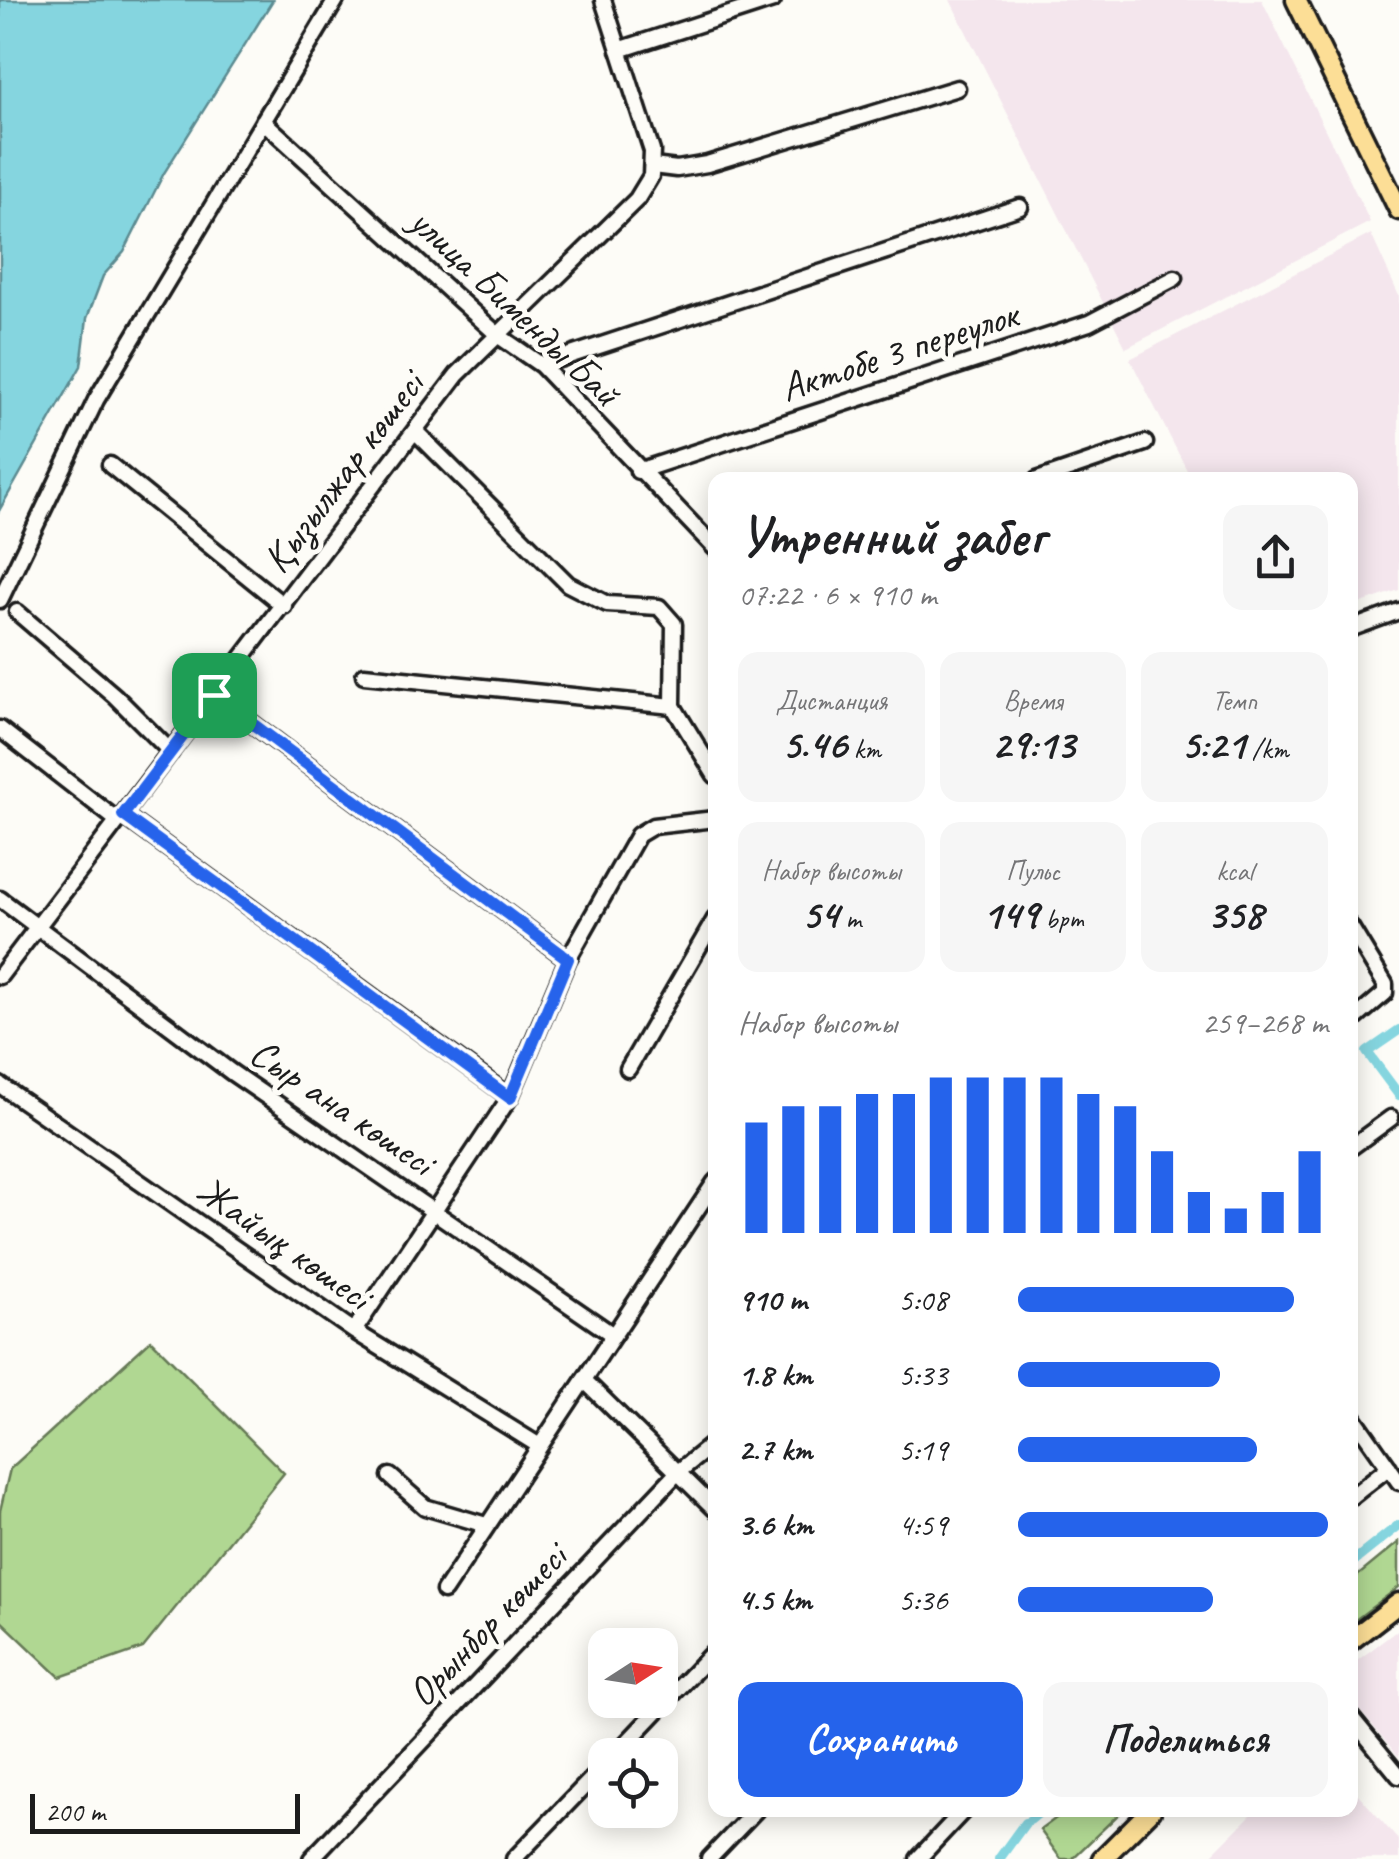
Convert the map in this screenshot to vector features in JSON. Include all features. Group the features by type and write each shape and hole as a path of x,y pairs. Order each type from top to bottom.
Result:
{"main road":[{"path":"1296,0 1399,210"},
{"path":"1358,1635 1399,1602"},
{"path":"1102,1859 1144,1817"}],"street":[{"path":"0,600 96,400 336,0"},
{"path":"603,0 653,166 677,169 707,164 957,88"},
{"path":"619,50 773,0"},
{"name":"улица Бименды Бай","path":"263,121 499,336 541,366 708,541"},
{"name":"Қызылжар көшесі","path":"0,976 457,376 638,199 653,166"},
{"path":"541,366 1020,207"},
{"name":"Актобе 3 переулок","path":"638,472 1089,323 1174,278"},
{"path":"415,431 568,584 607,604 660,608 674,624 673,706 708,764"},
{"path":"1061,472 1146,443"},
{"path":"110,464 284,606"},
{"path":"1358,625 1399,611"},
{"path":"18,612 115,696 170,752"},
{"path":"364,675 673,706"},
{"path":"214,695 568,959"},
{"path":"0,729 510,1098"},
{"path":"354,1331 510,1098 568,959 644,830 708,820"},
{"name":"Сыр ана көшесі","path":"0,899 231,1072 613,1334"},
{"path":"628,1069 708,930"},
{"path":"1358,939 1385,984 1386,993 1358,1016"},
{"name":"Жайық көшесі","path":"0,1085 354,1331 538,1445"},
{"path":"1358,1142 1391,1118"},
{"path":"444,1591 613,1334 708,1203"},
{"path":"584,1380 708,1502"},
{"path":"1358,1423 1399,1482"},
{"name":"Орынбор көшесі","path":"312,1859 678,1472 708,1448"},
{"path":"1358,1492 1389,1467"},
{"path":"390,1476 424,1507 486,1525"},
{"path":"631,1738 708,1657"},
{"path":"1358,1726 1399,1776"},
{"path":"514,1859 588,1783"},
{"path":"709,1859 749,1817"},
{"path":"918,1859 957,1817"}],"shaded area":[{"path":"950,0 1262,0 1370,222 1126,348"},
{"path":"1371,234 1399,296 1399,590 1358,604 1358,472 1188,472 1130,359"},
{"path":"1399,1629 1399,1757 1358,1708 1358,1660"},
{"path":"1358,1794 1399,1841 1399,1859 1207,1859 1249,1817 1358,1817"}],"green space":[{"path":"151,1340 284,1473 143,1648 60,1677 0,1620 0,1511 10,1469"},
{"path":"1399,1542 1399,1587 1358,1618 1358,1575"},
{"path":"1058,1817 1116,1817 1072,1859 1061,1859 1040,1830"}],"water":[{"path":"0,0 273,0 164,173 124,252 103,276 87,318 81,366 0,509"}],"waterway":[{"path":"1399,1030 1367,1052 1399,1095"},
{"path":"1358,1558 1399,1525"},
{"path":"1030,1820 1034,1817"},
{"path":"999,1859 1025,1823"}],"route":[{"path":"214,695 568,959 510,1098 123,815 214,695"}]}
